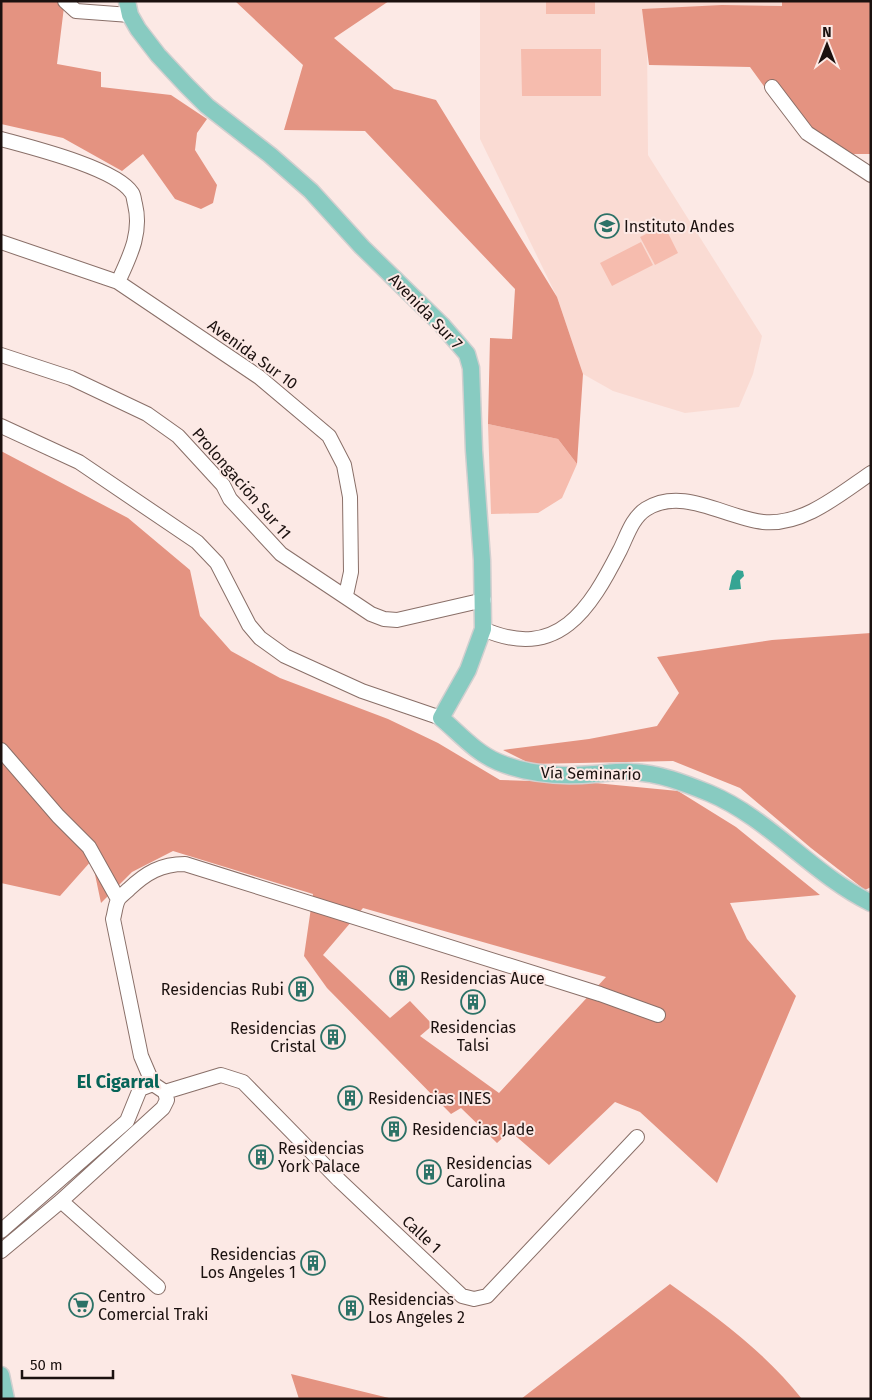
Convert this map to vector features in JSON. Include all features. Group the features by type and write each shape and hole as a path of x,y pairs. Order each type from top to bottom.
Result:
{"main road":[{"name":"Avenida Sur 7","path":"128,8 149,44 186,85 207,106 270,155 311,191 362,248 442,325 467,354 471,368 484,600 483,629 468,670 441,718"},
{"name":"Vía Seminario","path":"441,718 482,753 496,762 528,772 562,776 632,772 676,780 716,796 745,812 850,893 871,904"},
{"path":"1,1375 6,1399"}],"street":[{"path":"65,1 76,11 128,8"},
{"path":"772,87 807,133 864,168 871,175"},
{"path":"1,139 72,159 113,178 132,193 138,216 134,247 118,282"},
{"name":"Avenida Sur 10","path":"1,242 118,282 259,378 329,436 344,465 350,497 351,572 346,596"},
{"name":"Prolongación Sur 11","path":"1,355 71,378 155,420 178,436 224,485 230,499 281,554 323,584 346,596 372,614 384,619 397,620 484,600"},
{"path":"1,426 80,462 197,542 217,563 249,625 260,638 285,656 362,690 441,718"},
{"path":"483,629 502,637 530,640 564,627 578,617 598,592 636,517 656,504 684,501 763,522 777,521 819,508 871,473"},
{"path":"1,750 58,816 89,847 118,899"},
{"path":"1,1231 132,1125 162,1108 166,1100 141,1056 113,919 118,899 144,875 157,868 185,864 600,994 658,1015"},
{"name":"Calle 1","path":"159,1088 221,1075 243,1082 339,1180 462,1296 474,1299 487,1296 637,1137"},
{"path":"1,1251 61,1200 132,1125 140,1089 159,1088"},
{"path":"61,1200 158,1287"}],"shaded area":[{"path":"1,1 62,1 64,7 57,64 101,72 101,87 171,95 207,119 197,133 195,150 217,185 213,203 201,209 175,199 143,154 122,171 63,138 1,124"},
{"path":"235,1 389,1 334,38 394,89 436,100 557,297 583,374 577,464 558,439 488,424 490,338 512,339 515,289 365,131 284,130 303,65"},
{"name":"Instituto Andes","path":"480,1 782,1 782,6 741,6 647,37 648,155 762,336 753,374 739,407 685,413 613,391 583,374 557,297 480,139"},
{"path":"546,1 595,1 595,14 546,14"},
{"path":"782,1 871,1 871,154 851,154 800,136 750,67 649,65 642,9 722,5 782,6"},
{"path":"521,49 601,49 601,96 522,96"},
{"path":"664,225 678,253 655,265 640,237"},
{"path":"641,242 653,265 612,286 600,263"},
{"path":"488,424 558,439 577,464 562,498 538,513 491,514"},
{"path":"1,451 128,518 190,570 200,616 231,651 280,678 388,719 438,743 500,780 595,783 678,791 736,827 820,895 730,903 747,939 796,996 717,1183 640,1112 615,1102 549,1165 510,1131 497,1143 461,1108 451,1114 327,988 304,956 313,894 173,851 132,872 101,903 92,860 60,896 1,883","holes":["363,908 606,977 499,1093 420,1036 433,1025 410,1001 390,1018 323,955"]},
{"path":"871,633 871,887 865,890 811,848 740,788 673,761 531,764 503,750 589,739 657,726 679,693 657,657 772,640"},
{"path":"670,1284 757,1351 802,1399 521,1399"},
{"path":"291,1374 393,1399 299,1399"}],"water":[{"path":"737,570 743,571 744,576 740,580 741,589 729,590 732,576"}],"place":[{"name":"Instituto Andes","path":"607,226"},
{"name":"Residencias Auce","path":"402,978"},
{"name":"Residencias Rubi","path":"301,989"},
{"name":"Residencias Talsi","path":"473,1002"},
{"name":"Residencias Cristal","path":"333,1037"},
{"name":"Residencias INES","path":"350,1098"},
{"name":"Residencias Jade","path":"394,1129"},
{"name":"Residencias York Palace","path":"261,1157"},
{"name":"Residencias Carolina","path":"429,1172"},
{"name":"Residencias Los Angeles 1","path":"313,1263"},
{"name":"Centro Comercial Traki","path":"81,1305"},
{"name":"Residencias Los Angeles 2","path":"351,1308"}],"district":[{"name":"El Cigarral","path":"118,1082"}]}
